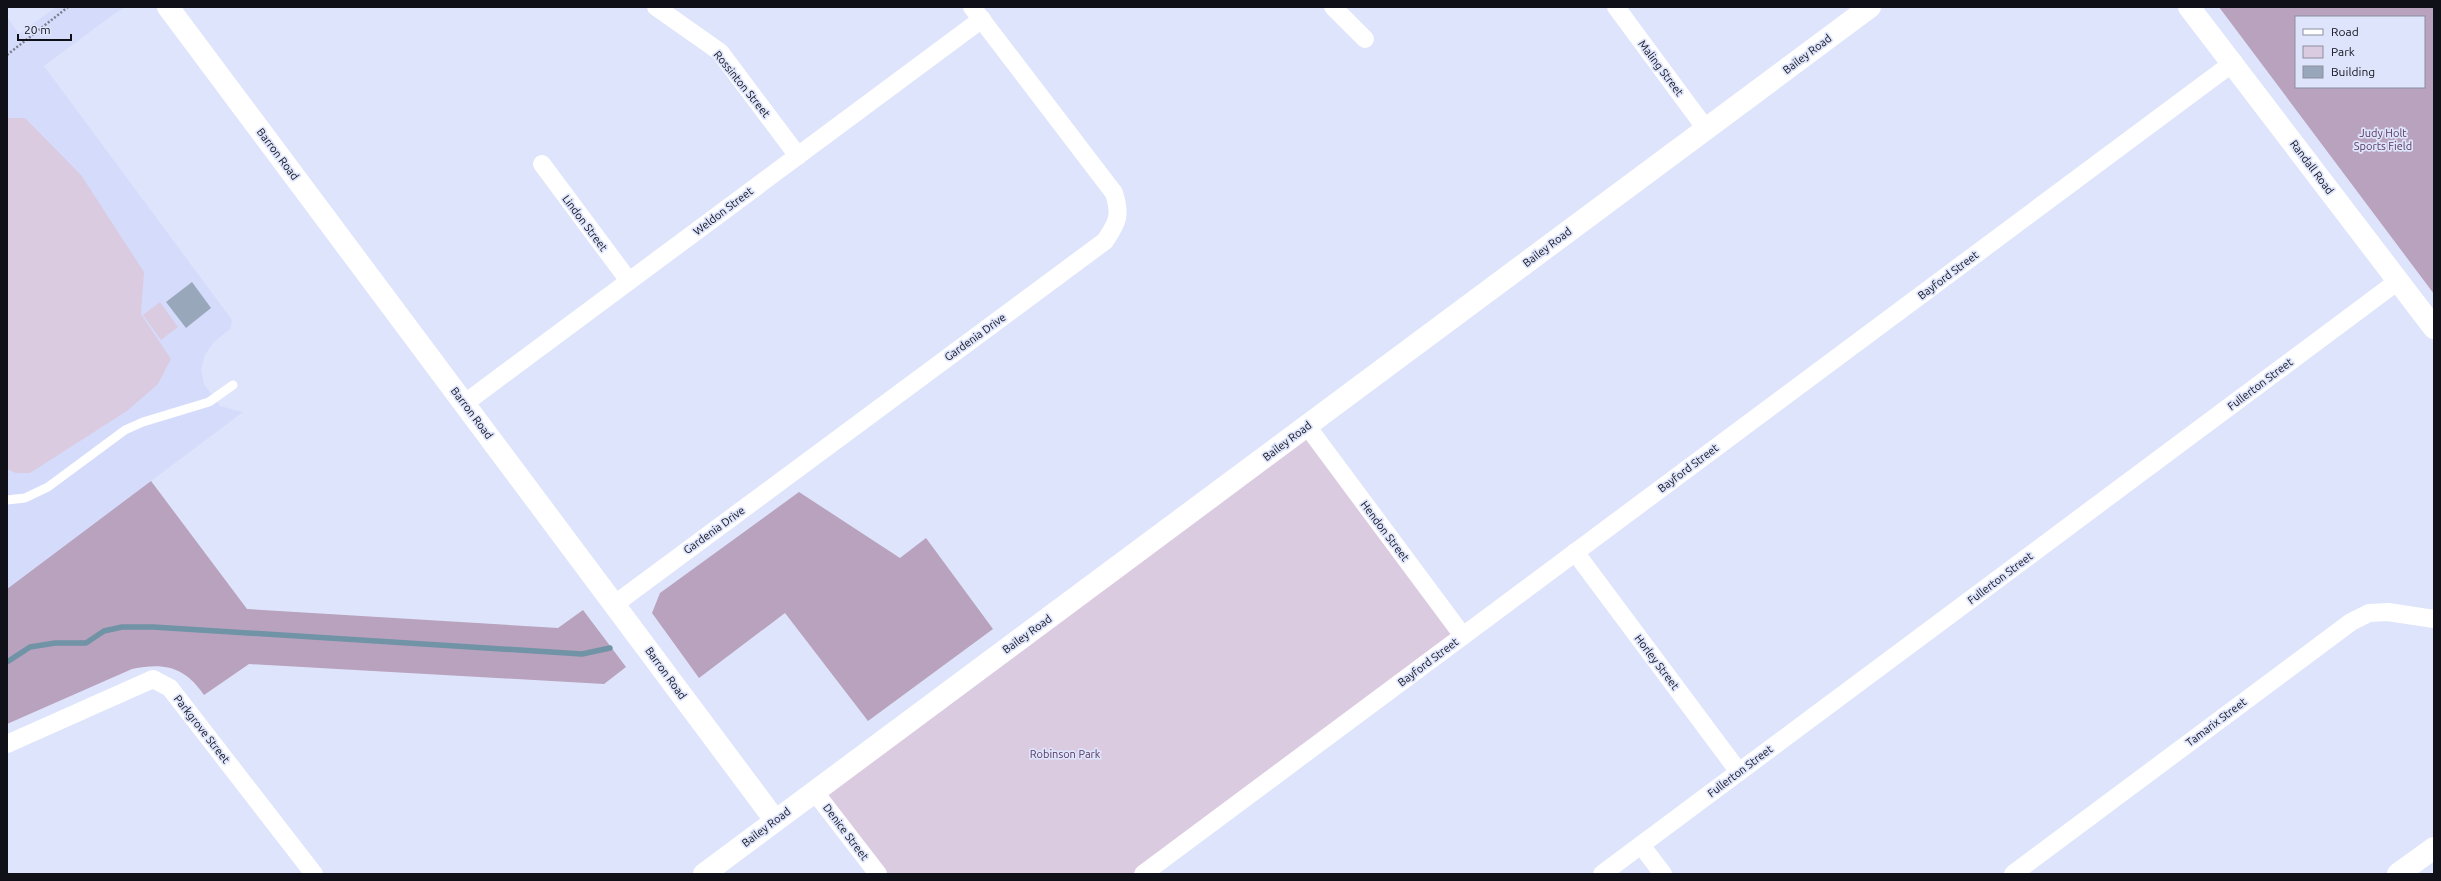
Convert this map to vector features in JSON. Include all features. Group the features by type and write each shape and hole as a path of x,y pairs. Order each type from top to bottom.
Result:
{"street":[{"name":"Barron Road","path":"168,7 775,820"},
{"name":"Rossinton Street","path":"656,7 720,52 798,156"},
{"path":"1333,7 1365,39"},
{"name":"Maling Street","path":"1616,7 1706,129"},
{"name":"Bailey Road","path":"704,874 1870,7"},
{"name":"Randall Road","path":"2190,7 2234,62 2434,328"},
{"name":"Weldon Street","path":"465,403 798,156 977,13"},
{"name":"Gardenia Drive","path":"615,604 1105,241 1116,225 1119,210 1114,193 977,13"},
{"name":"Bayford Street","path":"1143,874 2234,62"},
{"name":"Lindon Street","path":"542,164 629,281"},
{"name":"Fullerton Street","path":"1602,874 2398,281"},
{"name":"Hendon Street","path":"1307,426 1463,636"},
{"name":"Horley Street","path":"1575,552 1739,772"},
{"name":"Tamarix Street","path":"2013,874 2351,622 2369,613 2388,612 2434,618"},
{"name":"Parkgrove Street","path":"7,744 153,679 170,688 314,874"},
{"name":"Denice Street","path":"814,791 878,874"},
{"path":"1641,845 1663,874"},
{"path":"2398,874 2434,848"}],"lane":[{"path":"7,500 25,498 48,487 125,430 143,422 209,402 233,386"}],"path":[{"path":"7,55 68,7"}],"shaded area":[{"path":"56,7 127,7 118,11 44,66 232,320 231,328 213,343 205,355 201,369 204,384 220,406 243,412 7,589 7,17 19,34"}],"green space":[{"name":"Judy Holt Sports Field","path":"2219,7 2434,7 2434,294"},
{"path":"7,118 25,118 81,175 144,272 141,314 171,359 158,384 127,411 30,473 16,473 7,469"},
{"path":"160,302 178,327 161,340 143,315"},
{"name":"Robinson Park","path":"1307,426 1463,636 1143,874 878,874 814,791"},
{"path":"151,481 247,609 558,628 583,610 626,667 604,684 249,664 204,695 189,678 182,673 173,669 154,666 132,669 7,724 7,589"},
{"path":"799,492 900,558 926,538 993,629 868,721 785,613 699,678 652,613 660,593"}],"building":[{"path":"192,282 211,308 186,328 166,302"}],"waterway":[{"path":"7,662 30,647 55,643 86,643 104,631 122,627 153,627 582,654 610,648"}]}
